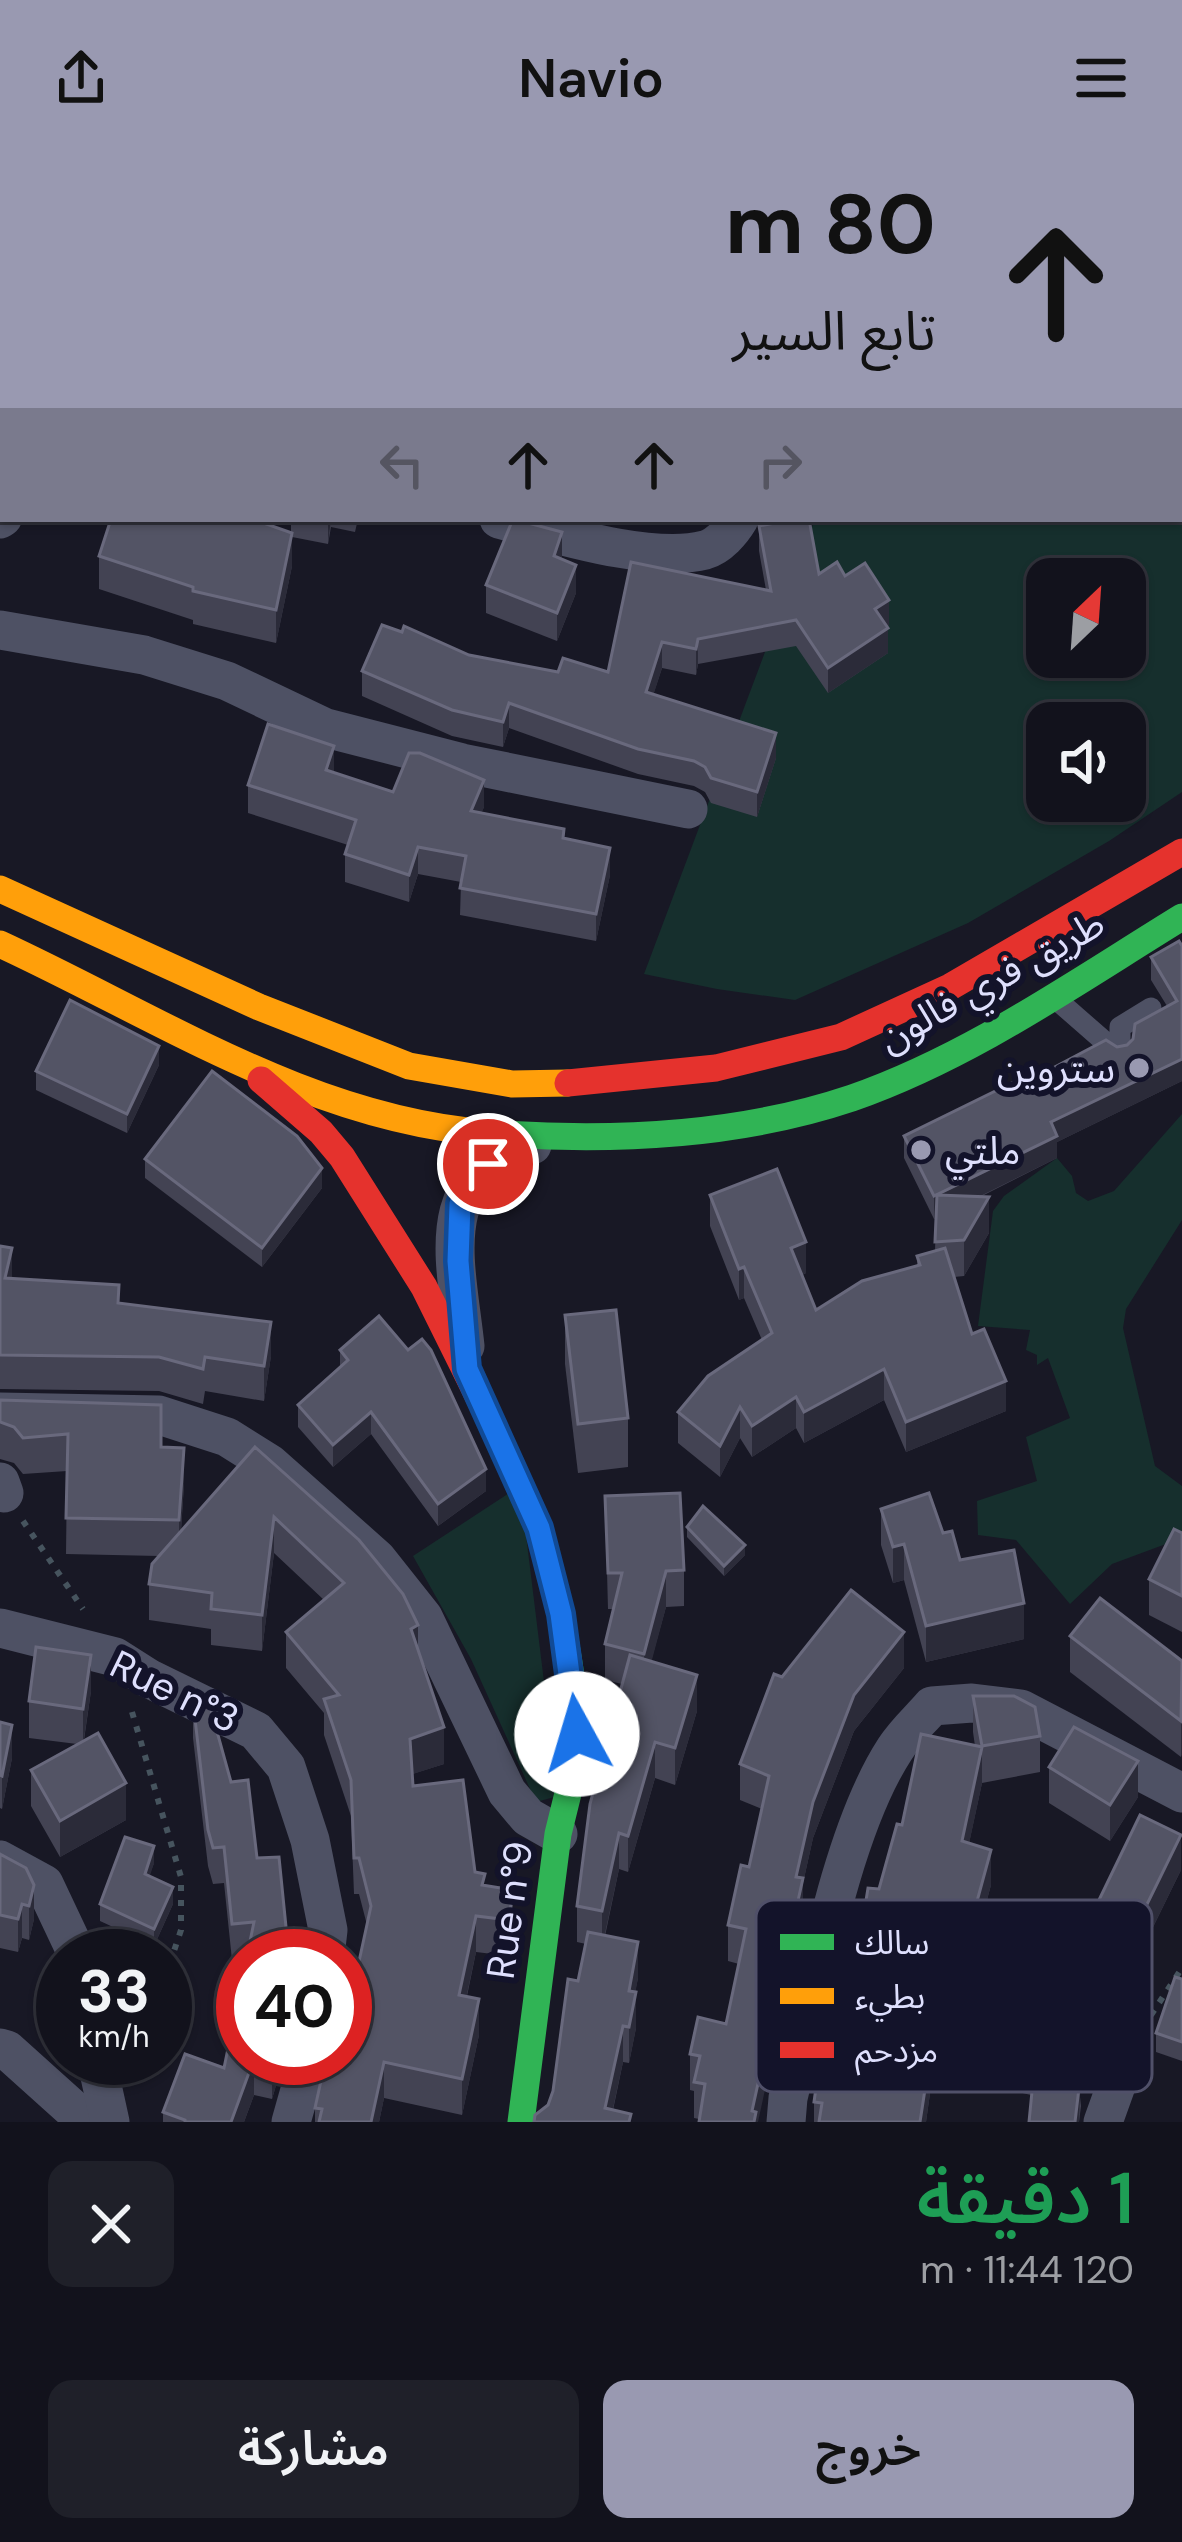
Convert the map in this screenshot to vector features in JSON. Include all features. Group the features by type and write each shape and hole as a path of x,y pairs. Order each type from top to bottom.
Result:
{"main road":[{"path":"0,889 259,1007 377,1055 473,1080 549,1084 716,1068 841,1037 950,987 1182,851"},
{"name":"طريق فري فالون","path":"232,1057 280,1081 386,1116 441,1128 549,1141 753,1122 830,1104 913,1074 1182,917"},
{"path":"0,944 232,1057"},
{"name":"Rue n°9","path":"232,1057 286,1100 342,1157 405,1253 467,1369 539,1528 561,1614 577,1734 570,1795 558,1834 520,2122"}],"street":[{"path":"511,522 616,548 673,551 707,550 732,532 737,522"},
{"path":"0,630 144,655 227,681 326,728 462,764 688,809"},
{"path":"467,1369 458,1261 464,1191 488,1164 512,1151 549,1141"},
{"path":"0,1412 159,1415 226,1437 270,1464 377,1559 423,1617 507,1792 528,1817 558,1834"},
{"name":"Rue n°3","path":"0,1628 115,1657 256,1731 286,1767 310,1840 328,1929"},
{"path":"836,1900 859,1826 895,1749 932,1706 972,1703 1021,1709 1182,1793"},
{"path":"0,1860 44,1885 65,1929"},
{"path":"0,2048 8,2050 87,2122"},
{"path":"102,2085 110,2122"},
{"path":"291,2122 302,2085"},
{"path":"786,2122 789,2092"},
{"path":"1103,2122 1114,2092"}],"lane":[{"path":"1052,996 1120,1055 1120,1027 1151,1007"}],"path":[{"path":"2,1488 115,1657 182,1877 181,1929"},
{"path":"1152,2013 1182,1968"}],"green space":[{"path":"814,522 1182,522 1182,792 1146,816 1146,702 1026,702 1026,822 1137,822 968,923 795,1000 644,974"},
{"path":"1182,1114 1182,1220 1126,1309 1123,1328 1155,1466 1182,1486 1182,1538 1112,1564 1070,1604 1016,1540 978,1535 977,1501 1037,1481 1026,1437 1070,1418 1048,1358 1037,1365 1037,1355 1026,1350 1030,1330 978,1326 993,1211 1004,1196 1057,1158 1072,1176 1076,1193 1088,1201 1114,1191"},
{"path":"520,1486 558,1796 536,1802 471,1659 413,1556"}],"building":[{"path":"110,522 261,522 292,533 276,610 193,591 193,587 99,556"},
{"path":"512,522 562,532 554,556 576,565 557,613 486,585"},
{"path":"810,522 819,574 837,562 845,576 865,563 889,600 875,609 888,628 828,668 796,620 698,639 696,649 662,642 646,692 776,733 757,792 711,778 694,761 638,749 509,703 503,722 452,710 362,671 382,625 402,632 404,626 469,655 558,672 563,658 608,672 631,562 771,591 759,526"},
{"path":"268,724 334,746 326,770 393,792 409,753 420,753 484,780 471,811 564,829 563,838 610,848 596,914 460,888 466,856 418,847 409,875 345,854 356,820 248,785"},
{"path":"1179,941 1182,1059 1051,1122 1057,1136 934,1196 904,1136 1106,1040 1117,1047 1127,1045 1135,1024 1177,1001 1151,957"},
{"path":"70,1000 159,1046 127,1114 36,1071"},
{"path":"212,1071 297,1136 322,1168 262,1248 145,1159"},
{"path":"777,1169 806,1242 791,1248 816,1310 862,1281 920,1265 917,1256 945,1248 972,1334 984,1329 1006,1381 906,1422 884,1369 804,1412 796,1397 752,1426 740,1407 720,1446 678,1412 708,1376 772,1333 744,1267 739,1269 710,1195"},
{"path":"937,1195 989,1197 964,1240 935,1242"},
{"path":"0,1246 12,1248 5,1278 119,1285 118,1303 271,1322 264,1366 205,1357 203,1369 159,1357 0,1355"},
{"path":"616,1310 628,1418 578,1424 565,1315"},
{"path":"379,1316 408,1350 422,1339 431,1350 486,1469 438,1504 371,1412 333,1445 298,1405 348,1360 340,1350"},
{"path":"0,1400 161,1405 161,1447 184,1448 179,1520 66,1518 68,1434 23,1438 14,1427 0,1422"},
{"path":"255,1447 359,1540 403,1594 418,1625 411,1629 444,1727 410,1739 413,1786 463,1780 475,1872 485,1874 482,1885 513,1890 509,1920 476,1916 459,1995 479,1999 462,2079 384,2062 371,2122 319,2122 322,2109 315,2108 320,2085 372,2085 372,1929 366,1929 371,1906 359,1858 354,1858 351,1780 324,1699 339,1695 286,1632 344,1583 274,1517 262,1615 211,1609 212,1593 149,1584 152,1564"},
{"path":"680,1493 684,1570 666,1571 644,1654 605,1644 622,1573 608,1573 605,1496"},
{"path":"929,1493 943,1533 952,1531 960,1560 1014,1550 1024,1603 926,1626 904,1544 893,1547 881,1509"},
{"path":"703,1506 745,1545 724,1566 687,1527"},
{"path":"1174,1529 1182,1533 1182,1596 1149,1579"},
{"path":"851,1590 904,1632 854,1695 813,1802 796,1877 803,1878 798,1900 756,1900 754,2122 699,2122 705,2084 694,2082 700,2056 690,2054 698,2017 726,2024 746,1929 728,1925 741,1865 749,1867 769,1776 740,1764 774,1674 782,1677"},
{"path":"1100,1598 1182,1661 1181,1721 1070,1636"},
{"path":"36,1647 91,1655 83,1709 29,1701"},
{"path":"630,1655 697,1675 675,1748 655,1742 628,1836 619,1833 602,1911 577,1906 590,1804"},
{"path":"973,1696 1014,1696 1035,1707 1040,1736 982,1746"},
{"path":"208,1699 231,1782 248,1780 257,1858 279,1857 286,1929 253,1929 254,1922 232,1924 224,1847 213,1848 208,1830 193,1702"},
{"path":"0,1722 12,1725 2,1776 0,1775"},
{"path":"1074,1727 1138,1761 1110,1805 1049,1767"},
{"path":"98,1733 126,1783 60,1821 31,1770"},
{"path":"921,1734 982,1747 962,1841 991,1850 977,1900 866,1900 868,1888 879,1889 897,1824 902,1825"},
{"path":"1140,1815 1181,1835 1149,1900 1099,1900"},
{"path":"125,1837 154,1846 145,1874 173,1887 154,1929 100,1904"},
{"path":"0,1854 26,1868 34,1885 29,1906 22,1904 18,1919 0,1915"},
{"path":"588,1932 638,1942 629,1991 636,1992 629,2027 623,2026 605,2108 631,2114 629,2122 534,2122 553,2091 568,1979 578,1981"},
{"path":"1175,1977 1182,1979 1182,2042 1156,2033"},
{"path":"192,2057 216,2065 216,2085 245,2085 231,2122 185,2122 163,2112 173,2085 192,2085"},
{"path":"815,2092 925,2092 920,2122 819,2122 822,2103 814,2102"},
{"path":"1032,2092 1079,2092 1075,2122 1029,2122"}],"traffic: fast":[{"path":"489,1133 672,1134 763,1121 852,1098 980,1040 1182,917"},
{"path":"492,1424 539,1528 561,1614 574,1694 575,1765 558,1834 521,2122"}],"traffic: slow":[{"path":"0,889 259,1007 409,1066 512,1084 568,1083"},
{"path":"0,944 298,1087 423,1124 489,1133"}],"traffic: jam":[{"path":"568,1083 716,1068 841,1037 950,987 1182,852"},
{"path":"261,1080 321,1132 342,1157 424,1287 492,1424"}],"place":[{"name":"ستروين","path":"1139,1068"},
{"name":"ملتي","path":"921,1150"}],"route":[{"path":"488,1164 472,1179 460,1204 458,1261 467,1369 539,1528 561,1614 577,1734"}]}
